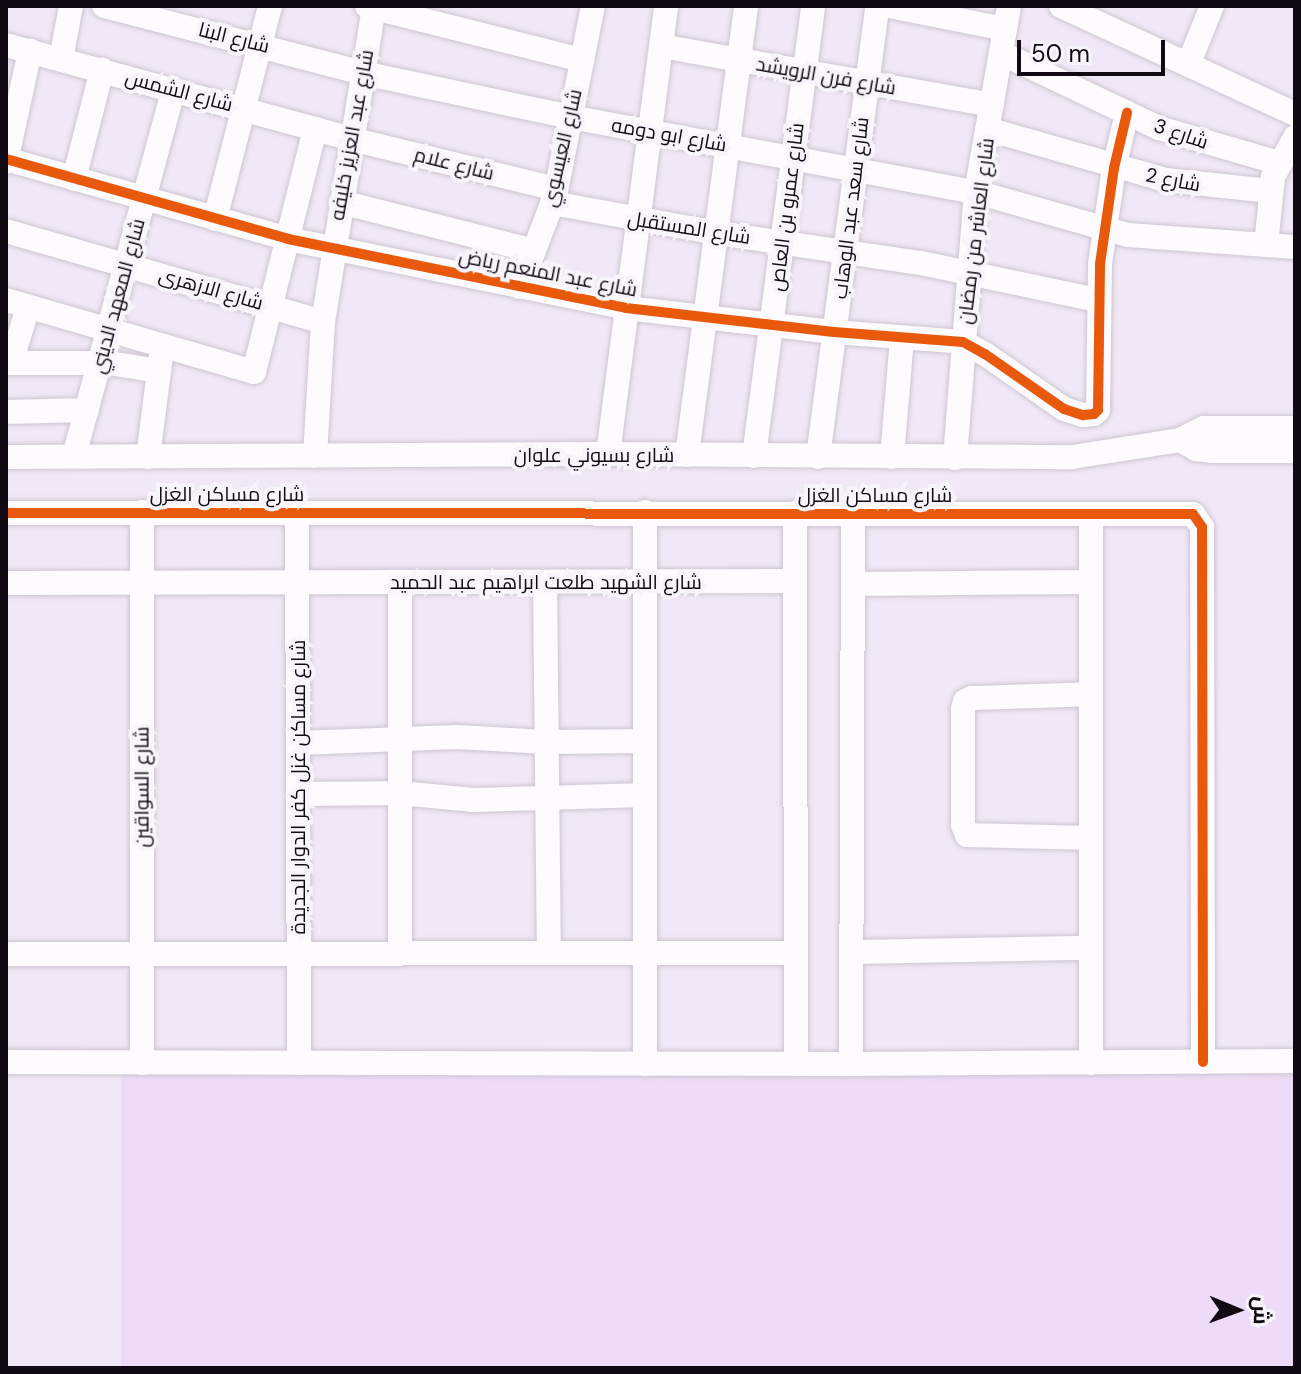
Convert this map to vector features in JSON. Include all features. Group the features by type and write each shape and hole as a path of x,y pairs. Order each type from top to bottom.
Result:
{"street":[{"path":"61,59 71,6"},
{"name":"شارع البنا","path":"104,6 261,44 363,73"},
{"path":"215,219 270,6"},
{"name":"شارع العيسوي","path":"520,287 554,196 593,6"},
{"path":"608,454 666,6"},
{"path":"687,455 746,6"},
{"name":"شارع عمرو بن العاص","path":"754,456 813,6"},
{"name":"شارع سعد عبد الوهاب","path":"818,457 877,6"},
{"name":"شارع 3","path":"889,6 1005,29 1127,113 1190,139 1279,163"},
{"path":"1061,6 1295,114"},
{"path":"1188,65 1212,6"},
{"path":"371,7 582,60"},
{"name":"شارع عبد العزيز خليفه","path":"315,456 323,322 371,7"},
{"name":"شارع العاشر من رمضان","path":"955,458 976,192 1005,29"},
{"name":"شارع الشمس","path":"6,45 351,139"},
{"name":"شارع فرن الرويشد","path":"661,46 867,83 990,117"},
{"path":"6,160 30,51"},
{"path":"74,179 102,70"},
{"name":"شارع ابو دومه","path":"363,73 570,117 976,192 1103,229 1149,238 1295,247"},
{"name":"شارع المعهد الديني","path":"74,456 174,89"},
{"path":"1072,457 1074,414 1094,414 1098,410 1097,300 1103,229 1127,113"},
{"name":"شارع 2","path":"990,117 1114,168 1197,186 1270,191"},
{"path":"159,371 100,363 9,363 17,303 254,370 315,129"},
{"path":"1266,245 1270,191 1279,163 1295,137"},
{"name":"شارع علام","path":"351,139 554,196"},
{"name":"شارع عبد المنعم رياض","path":"6,160 288,239 626,308 834,332 963,342 1074,414"},
{"name":"شارع المستقبل","path":"554,196 638,220 968,272 1097,300"},
{"path":"341,202 534,251"},
{"name":"شارع الازهرى","path":"6,231 323,322"},
{"path":"892,457 902,337"},
{"path":"148,457 162,346"},
{"path":"6,412 87,410"},
{"name":"شارع بسيوني علوان","path":"6,457 608,454 1072,457 1180,440 1204,428 1295,428"},
{"name":"شارع بسيوني علوان","path":"1180,440 1196,449 1213,451 1295,451"},
{"name":"شارع السواقين","path":"142,512 142,1063"},
{"name":"شارع مساكن غزل كفر الدوار الجديدة","path":"297,512 299,1063"},
{"path":"645,512 645,1064"},
{"name":"شارع مساكن الغزل","path":"6,513 1187,513 1201,521 1203,1062"},
{"path":"795,513 796,1064"},
{"path":"851,1064 853,513"},
{"path":"1091,514 1091,1063"},
{"name":"شارع الشهيد طلعت ابراهيم عبد الحميد","path":"6,583 795,581"},
{"path":"400,582 400,953"},
{"path":"545,582 549,953"},
{"path":"853,584 1091,582"},
{"path":"1091,694 972,698 965,701 963,709 963,825 967,835 1091,838"},
{"path":"298,743 475,737 547,742 645,741"},
{"path":"298,794 400,793 474,800 645,795"},
{"path":"852,952 1091,948"},
{"path":"6,954 795,953"},
{"path":"6,1062 851,1064 1295,1061"}],"shaded area":[{"path":"121,1064 1295,1064 1295,1368 121,1368"}],"cycle path":[{"path":"6,159 288,239 626,308 834,332 963,342 1064,409 1083,415 1094,414 1098,410 1100,264 1114,168 1127,113"},
{"path":"6,513 1193,514 1202,527 1203,1062"}]}
